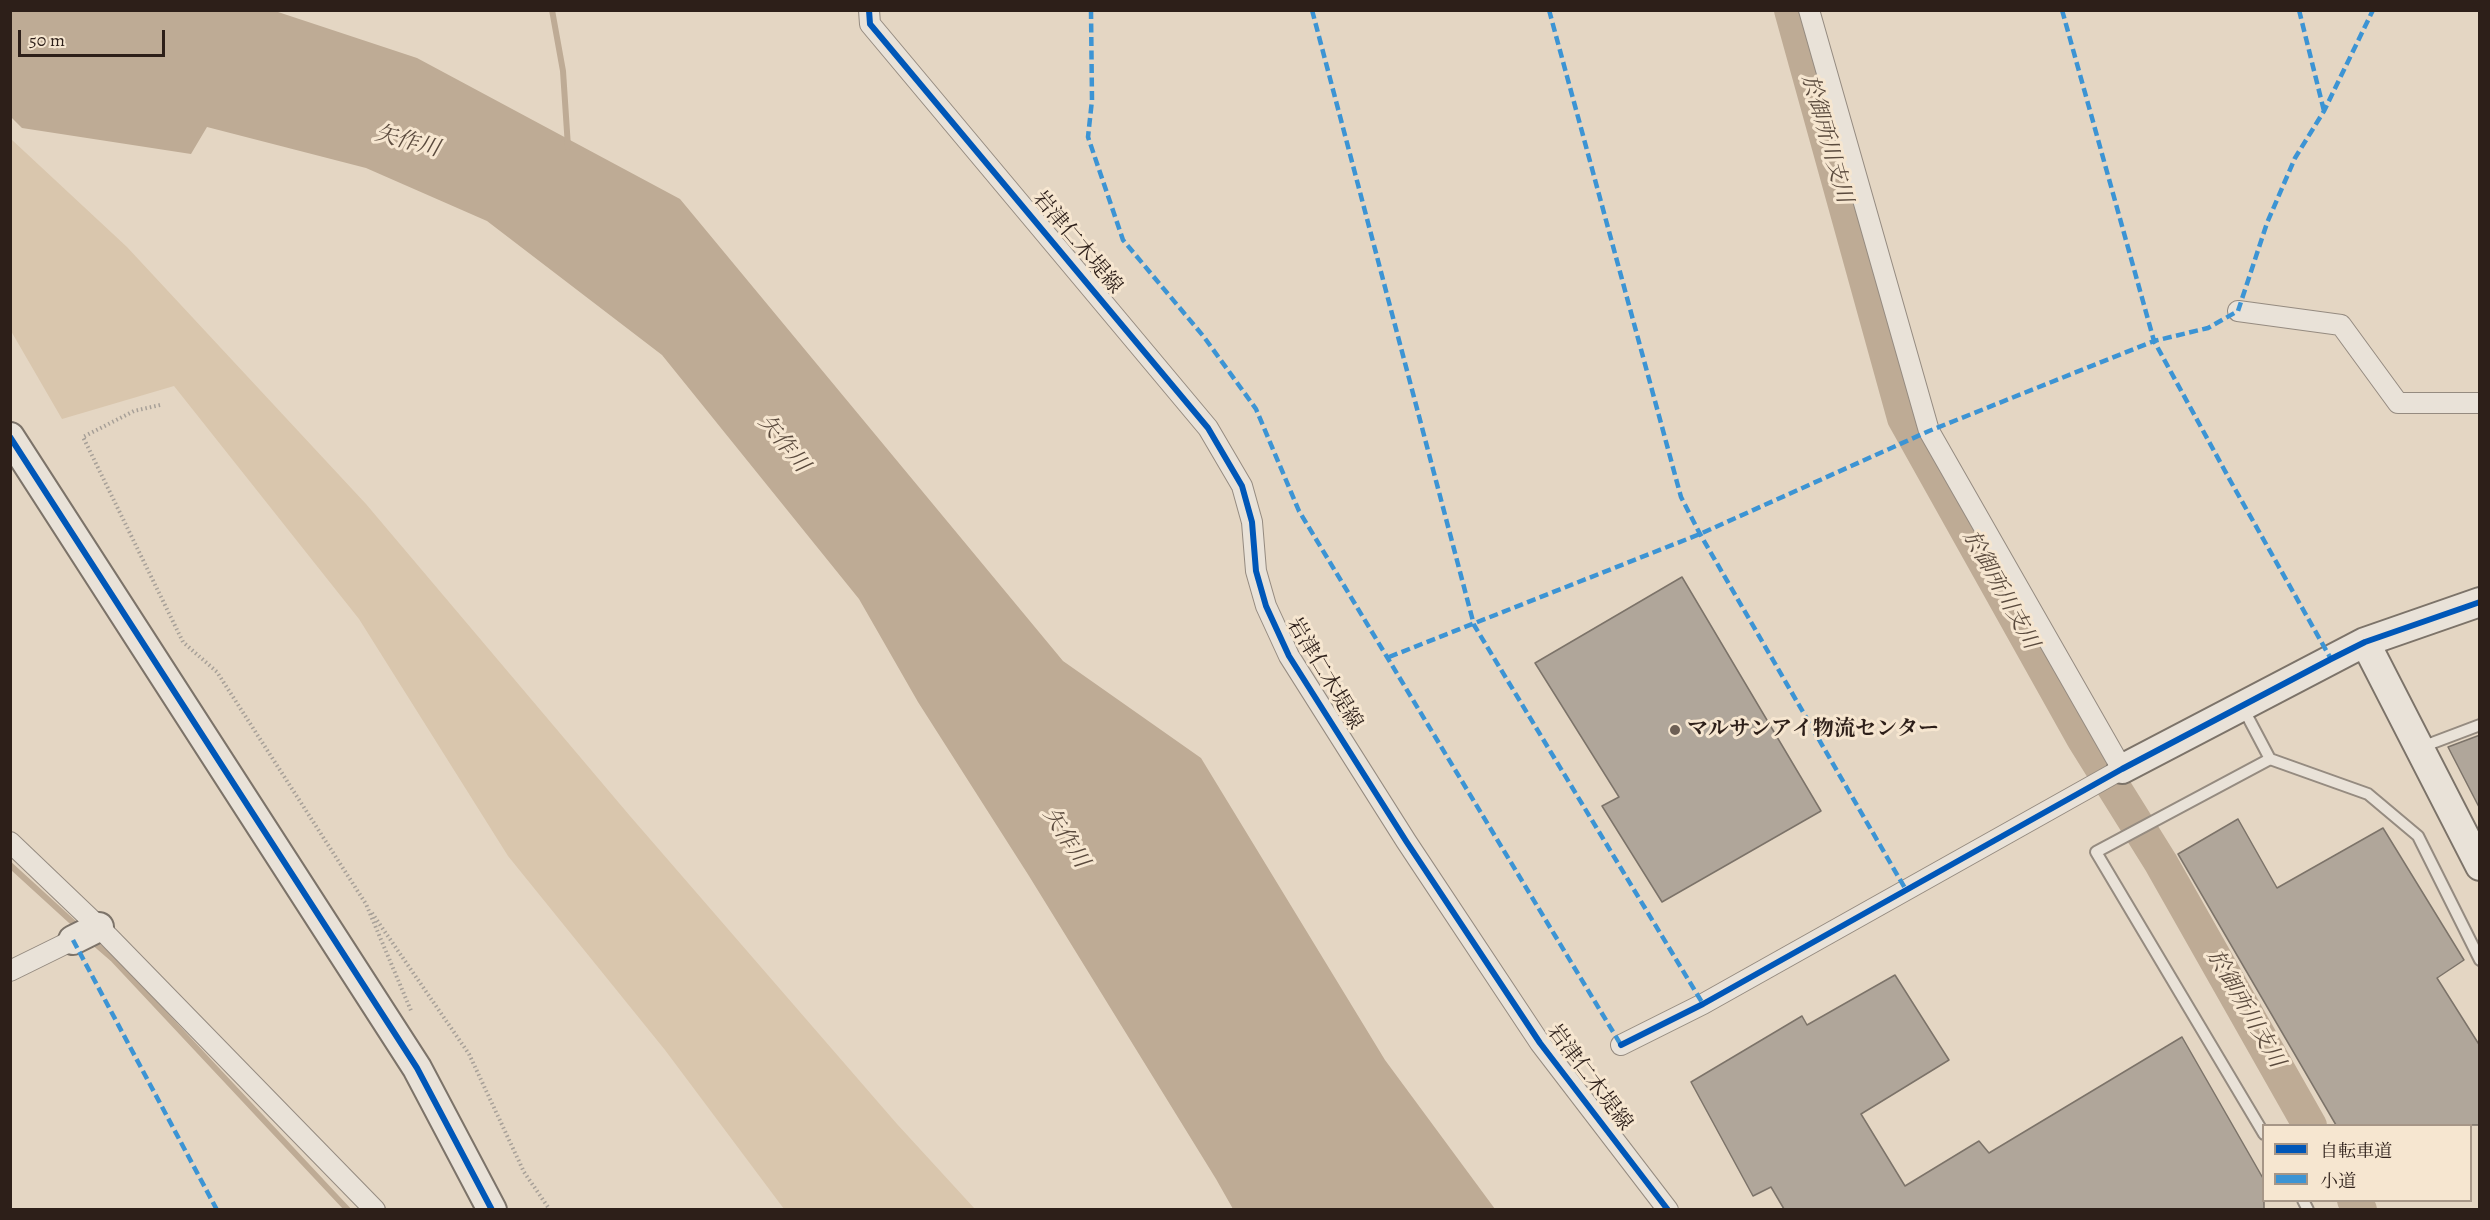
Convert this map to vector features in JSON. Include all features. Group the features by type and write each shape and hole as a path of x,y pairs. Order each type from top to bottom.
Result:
{"street":[{"name":"岩津仁木堤線","path":"870,10 870,24 1208,428 1242,486 1252,522 1256,572 1266,606 1289,656 1406,841 1540,1043 1668,1209"},
{"path":"1809,10 1929,431 2122,769"},
{"path":"2238,310 2342,325 2398,403 2480,403"},
{"path":"10,437 417,1068 492,1209"},
{"path":"1621,1045 1713,998 2122,769 2365,642 2480,602"},
{"path":"2365,642 2480,866"},
{"path":"10,842 99,927 375,1209"},
{"path":"10,971 99,927"}],"lane":[{"path":"2242,706 2270,759 2368,794 2418,836 2480,960"},
{"path":"2419,748 2480,725"},
{"path":"2262,1131 2096,852 2270,759"}],"path":[{"path":"159,405 134,411 83,437 183,642 217,672 366,904 470,1054 524,1172 550,1209"},
{"path":"366,904 415,1020"}],"shaded area":[{"path":"11,139 127,247 366,504 630,816 897,1124 975,1209 784,1209 665,1050 508,856 359,619 174,386 62,419 11,331"}],"water":[{"name":"矢作川","path":"10,11 275,11 417,58 680,199 1063,661 1201,758 1385,1060 1495,1209 1233,1209 1029,876 918,702 859,599 662,355 487,221 366,168 207,127 191,154 22,128 11,117"}],"building":[{"name":"マルサンアイ物流センター","path":"1682,577 1821,811 1662,902 1602,806 1619,797 1535,663"},
{"path":"2480,735 2480,809 2448,747"},
{"path":"2238,819 2277,888 2383,828 2464,960 2437,978 2480,1046 2480,1125 2335,1124 2178,854"},
{"path":"1895,975 1949,1060 1861,1114 1905,1186 1979,1141 1989,1153 2182,1037 2262,1177 2264,1209 1784,1209 1771,1187 1753,1196 1691,1082 1802,1016 1807,1025"}],"waterway":[{"path":"552,10 563,71 568,147"},
{"name":"於御所川支川","path":"1791,10 1904,418 2083,738 2161,863 2309,1124"},
{"path":"10,865 79,928"},
{"path":"90,939 113,959 348,1210"},
{"name":"於御所川支川","path":"2355,1202 2360,1210"}],"marked path":[{"path":"1091,10 1092,100 1088,137 1123,240 1204,337 1256,409 1299,511 1621,1045"},
{"path":"1312,10 1474,625 1703,1004"},
{"path":"1549,10 1681,497 1700,534 1906,890"},
{"path":"2062,10 2154,341 2331,659"},
{"path":"2299,10 2324,111"},
{"path":"1389,657 1700,534 1929,431 2154,341 2208,328 2238,311 2267,223 2295,158 2324,111 2373,10"},
{"path":"73,940 217,1210"}],"cycle path":[{"path":"869,10 870,24 1208,428 1242,486 1252,522 1256,571 1266,606 1289,656 1406,841 1540,1043 1668,1210"},
{"path":"10,437 417,1068 492,1210"},
{"path":"1621,1045 1703,1004 2122,769 2331,659 2365,642 2480,602"}],"place":[{"name":"マルサンアイ物流センター","path":"1675,730"}]}
